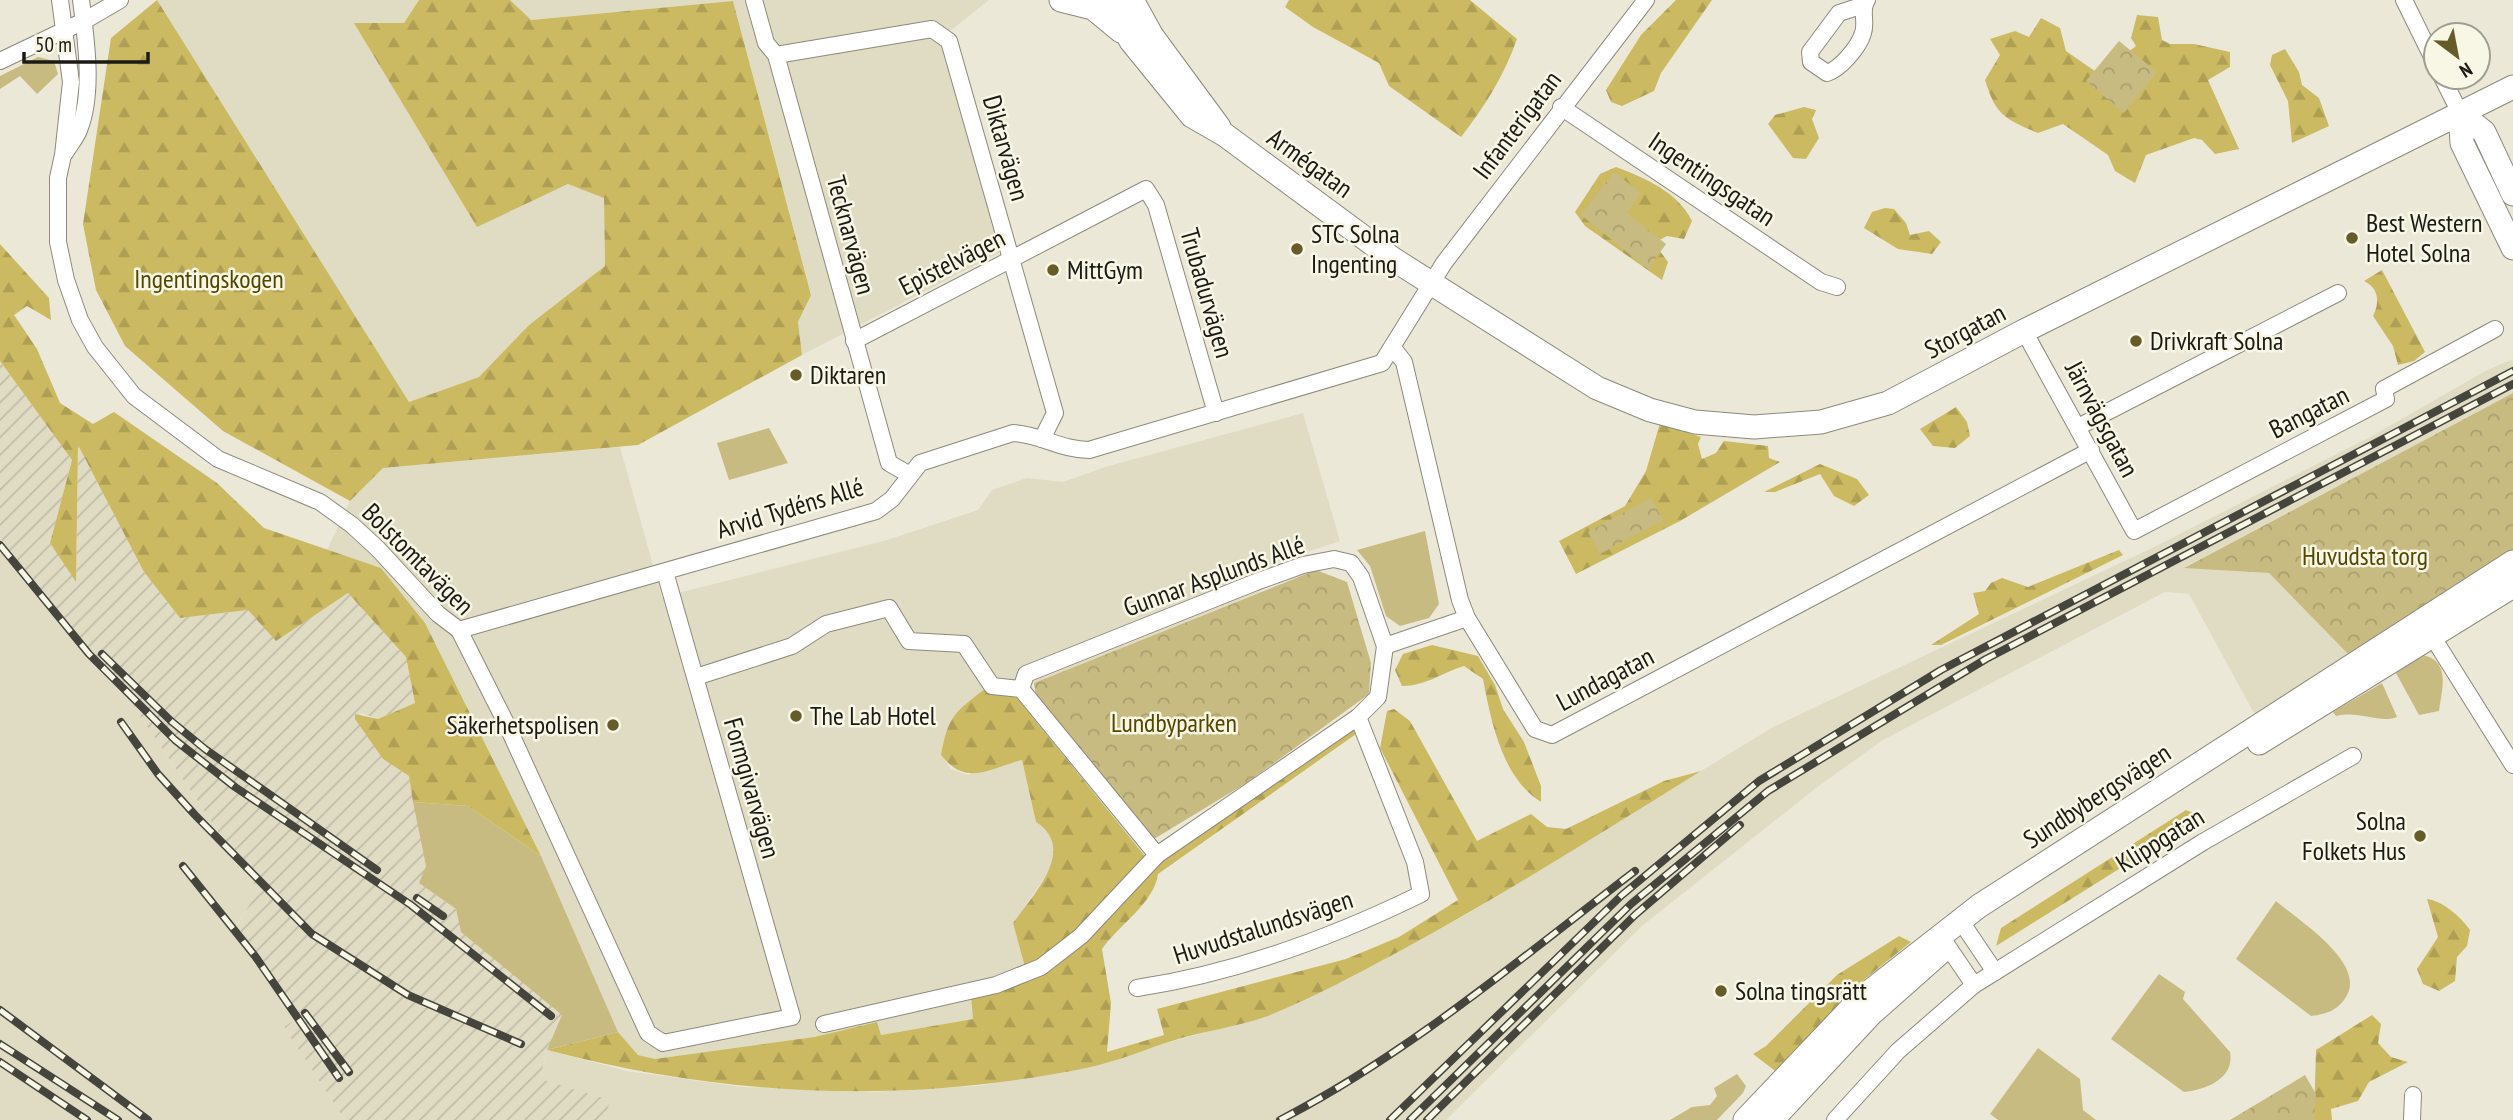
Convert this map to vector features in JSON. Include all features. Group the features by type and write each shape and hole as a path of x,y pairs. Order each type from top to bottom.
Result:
{"street":[{"name":"Bolstomtavägen","path":"60,0 71,82 64,155 58,178 58,242 66,281 80,320 112,371 158,416 218,459 320,502 341,517 378,549 438,614 458,630 505,721 648,1033 663,1043 792,1017"},
{"name":"Bolstomtavägen","path":"64,155 79,129 86,90 88,58 81,0"},
{"path":"0,61 65,31 120,0"},
{"name":"Tecknarvägen","path":"754,0 766,43 776,55 889,463 909,475"},
{"path":"1061,0 1093,8 1131,41"},
{"name":"Armégatan","path":"1109,0 1131,41 1192,116 1225,135 1430,283"},
{"name":"Armégatan","path":"1132,0 1152,36 1225,135"},
{"name":"Infanterigatan","path":"1430,283 1561,107 1646,0"},
{"path":"2404,0 2422,37"},
{"name":"Diktarvägen","path":"776,55 932,29 949,41 1055,413 1042,439"},
{"name":"Storgatan","path":"1430,283 1597,388 1650,410 1695,422 1754,427 1821,422 1888,403 2024,331 2513,87"},
{"path":"2449,91 2460,113 2462,143 2513,248"},
{"name":"Ingentingsgatan","path":"1561,107 1821,282 1837,287"},
{"path":"2460,113 2483,132 2513,194"},
{"name":"Epistelvägen","path":"854,341 1146,189"},
{"name":"Trubadurvägen","path":"1146,189 1156,205 1216,413"},
{"path":"1393,348 1430,283"},
{"path":"2078,428 2338,293"},
{"name":"Bangatan","path":"2134,531 2386,400 2384,389 2495,329"},
{"name":"Järnvägsgatan","path":"2024,331 2134,531"},
{"name":"Arvid Tydéns Allé","path":"458,630 876,511 892,499 920,463 1013,433 1042,439 1069,450 1089,450 1381,363 1393,348"},
{"name":"Lundagatan","path":"1393,348 1404,362 1467,618 1535,729 1552,735 2091,450"},
{"name":"Gunnar Asplunds Allé","path":"824,1024 996,985 1041,967 1081,936 1157,855 1358,717 1378,697 1385,646 1361,577 1351,563 1334,559 1303,565 1256,582 1026,674 1021,688"},
{"name":"Sundbybergsvägen","path":"1745,1120 1860,999 1964,926 2427,628 2513,562"},
{"name":"Formgivarvägen","path":"665,572 792,1017"},
{"name":"Sundbybergsvägen","path":"2427,628 2513,586"},
{"path":"696,677 792,646 826,624 888,608 909,641 964,644 992,686 1021,688 1157,855"},
{"path":"1385,646 1467,618"},
{"path":"2427,628 2513,765"},
{"name":"Huvudstalundsvägen","path":"1137,988 1231,967 1307,944 1365,921 1421,894 1415,862 1358,717"},
{"name":"Klippgatan","path":"1835,1120 1898,1051 1974,985 2203,842 2353,756"},
{"path":"1964,926 1995,972"},
{"path":"1944,941 1974,985"},
{"name":"Sundbybergsvägen","path":"1772,1120 1944,941"},
{"path":"2412,1120 2413,1095"}],"shaded area":[{"path":"157,0 419,0 404,23 355,24 477,226 569,184 604,197 605,266 529,325 479,377 409,402"},
{"path":"510,0 989,0 940,39 1000,245 999,253 802,355 798,322 811,294 733,1 530,20"},
{"path":"2513,359 2513,393 2185,567 2269,573 2349,655 2255,715 2189,594 2165,592 1883,740 1816,788 1642,926 1446,1120 605,1120 609,1100 540,1080 547,1050 627,1071 742,1087 871,1092 978,1086 1089,1067 1263,1017 1344,981 1462,917 1773,727 2154,547 2372,436 2487,370"},
{"path":"0,361 72,460 50,543 76,580 78,443 144,572 180,618 248,610 276,640 348,593 406,657 415,703 378,719 360,713 383,759 409,776 426,866 420,883 456,909 462,932 563,1015 547,1050 540,1079 610,1100 605,1120 345,1120 284,1027 300,1016 252,961 238,924 258,890 126,695 0,538"},
{"path":"1303,413 1340,541 1253,570 1260,592 1034,683 1017,698 985,689 941,755 951,769 967,775 1022,760 1036,822 1047,829 1054,841 1052,867 1013,923 1029,978 971,997 973,1019 881,1035 876,1022 814,1037 702,1054 655,1059 638,1055 618,1032 541,856 425,623 381,568 327,550 350,501 383,468 620,447 662,597 887,540 978,510 992,490 1027,478 1063,482 1105,467"},
{"path":"0,538 126,695 258,890 238,924 252,961 300,1016 284,1027 345,1120 0,1120"}],"green space":[{"name":"Ingentingskogen","path":"157,0 409,402 479,377 529,325 605,266 604,198 568,184 477,227 354,23 404,23 419,0 510,0 531,20 733,1 811,295 798,322 802,355 638,445 383,468 350,501 223,431 125,346 96,290 83,224 111,38"},
{"path":"1289,0 1470,0 1517,39 1493,90 1461,137 1389,86 1379,63 1313,27 1285,7"},
{"path":"1676,0 1712,0 1661,73 1654,91 1622,106 1611,102 1606,90 1641,35"},
{"path":"2137,15 2158,17 2162,40 2170,44 2194,44 2230,52 2230,67 2208,80 2239,149 2215,154 2202,140 2194,138 2146,155 2135,183 2115,171 2108,155 2063,124 2038,133 2010,120 1993,102 1985,80 2000,55 1990,39 2015,31 2029,37 2041,18 2060,28 2066,51 2099,74 2136,46 2131,38"},
{"path":"2119,41 2157,72 2124,113 2086,81"},
{"path":"2285,49 2299,72 2302,85 2319,98 2329,126 2292,143 2288,101 2270,65 2272,55"},
{"path":"38,57 54,61 58,74 37,94 20,76 0,89 0,76"},
{"path":"1804,107 1816,110 1812,119 1819,138 1806,159 1793,158 1768,124 1775,115"},
{"path":"1616,167 1660,187 1678,202 1692,221 1684,239 1667,236 1654,243 1668,262 1662,280 1585,226 1575,212 1600,174"},
{"path":"1614,172 1641,193 1627,213 1666,244 1648,269 1581,215"},
{"path":"1885,208 1894,209 1906,223 1910,235 1929,231 1941,242 1932,254 1898,249 1864,228 1872,212"},
{"path":"0,244 49,298 51,320 27,306 14,315 37,349 60,403 93,424 114,412 217,483 264,528 381,568 425,623 541,856 468,806 413,802 409,776 383,759 355,719 355,714 378,719 415,703 406,657 348,593 276,641 248,610 180,618 144,572 78,445 76,582 50,543 72,460 0,361"},
{"path":"2382,270 2425,352 2414,361 2398,365 2393,346 2373,316 2377,296 2373,288 2364,281"},
{"name":"Huvudsta torg","path":"2513,393 2513,550 2349,655 2269,573 2184,568"},
{"path":"1956,407 1967,422 1970,436 1955,448 1933,446 1920,429"},
{"path":"1660,423 1701,437 1698,444 1702,459 1716,453 1724,441 1768,446 1769,458 1780,462 1680,521 1576,574 1559,541 1625,506 1646,471"},
{"path":"769,428 788,463 729,480 717,443"},
{"path":"1820,464 1857,479 1869,495 1854,506 1834,496 1820,474 1775,492 1764,492"},
{"path":"1651,498 1663,520 1600,554 1588,532"},
{"path":"1425,531 1439,604 1429,618 1400,626 1386,616 1370,566 1357,550"},
{"path":"2119,550 2123,555 1941,645 1931,645 1979,614 1973,593 1985,591 1991,583 2002,578 2028,587"},
{"name":"Lundbyparken","path":"1316,570 1347,582 1371,663 1369,694 1248,782 1154,839 1036,697 1034,683"},
{"path":"1432,645 1478,656 1495,685 1503,709 1524,742 1541,786 1541,802 1528,792 1508,764 1490,713 1483,679 1464,666 1426,682 1402,686 1395,670 1403,654"},
{"path":"2423,655 2438,663 2443,686 2439,711 2419,715 2396,673"},
{"path":"2382,683 2397,717 2384,719 2336,716 2333,712"},
{"path":"985,689 1017,698 1153,866 1351,727 1356,734 1158,874 1143,904 1102,949 1111,1003 1107,1052 1164,1035 1157,1009 1346,959 1399,937 1458,900 1380,748 1387,711 1394,709 1410,721 1477,841 1531,814 1547,827 1566,829 1664,781 1701,771 1475,909 1316,995 1265,1017 1175,1040 1097,1065 1018,1080 950,1087 883,1091 815,1090 681,1078 547,1050 618,1032 638,1055 655,1059 814,1037 877,1022 881,1035 973,1019 971,997 1028,978 1013,923 1048,872 1053,845 1048,833 1036,822 1022,760 988,771 969,773 959,771 941,755 946,732 954,716"},
{"path":"413,802 468,806 541,856 618,1032 547,1050 562,1015 461,932 456,909 419,883 426,866"},
{"path":"2186,810 2202,817 1996,946 2001,928"},
{"path":"2427,899 2451,910 2470,930 2467,946 2457,957 2455,981 2439,991 2423,984 2417,969 2438,937"},
{"path":"2276,901 2313,930 2347,969 2350,982 2347,995 2332,1010 2311,1016 2236,959"},
{"path":"1899,936 1911,942 1856,986 1778,1073 1753,1054 1766,1046 1837,975"},
{"path":"2159,974 2185,992 2183,999 2230,1052 2228,1069 2209,1086 2184,1092 2111,1039"},
{"path":"2372,1015 2381,1024 2378,1043 2391,1057 2408,1062 2369,1082 2358,1101 2331,1109 2332,1120 2314,1120 2316,1050"},
{"path":"2038,1048 2080,1079 2083,1110 2096,1120 1998,1120 1990,1114"},
{"path":"1737,1074 1746,1086 1743,1093 1717,1120 1670,1120 1692,1107 1710,1105 1717,1096 1714,1088"},
{"path":"2305,1075 2316,1094 2314,1120 2230,1120"}],"railway":[{"path":"1390,1120 1622,895 1759,781 1941,670 2513,371"},
{"path":"1410,1120 1631,904 1768,791 1986,659 2513,384"},
{"path":"0,545 89,654 175,740 235,787 411,905 551,1016"},
{"path":"102,654 171,721 205,749 377,870"},
{"path":"121,722 158,774 312,934 408,995 521,1044"},
{"path":"1427,1120 1635,915 1740,825"},
{"path":"183,866 255,956 339,1078"},
{"path":"1280,1120 1327,1094 1419,1035 1635,871"},
{"path":"417,898 443,916"},
{"path":"0,1010 148,1120"},
{"path":"305,1013 349,1072"},
{"path":"0,1044 118,1120"},
{"path":"0,1062 87,1120"}],"place":[{"name":"Best Western Hotel Solna","path":"2352,238"},
{"name":"STC Solna Ingenting","path":"1297,249"},
{"name":"MittGym","path":"1053,270"},
{"name":"Drivkraft Solna","path":"2136,341"},
{"name":"Diktaren","path":"796,375"},
{"name":"The Lab Hotel","path":"796,716"},
{"name":"Säkerhetspolisen","path":"613,725"},
{"name":"Solna Folkets Hus","path":"2420,836"},
{"name":"Solna tingsrätt","path":"1721,991"}]}
